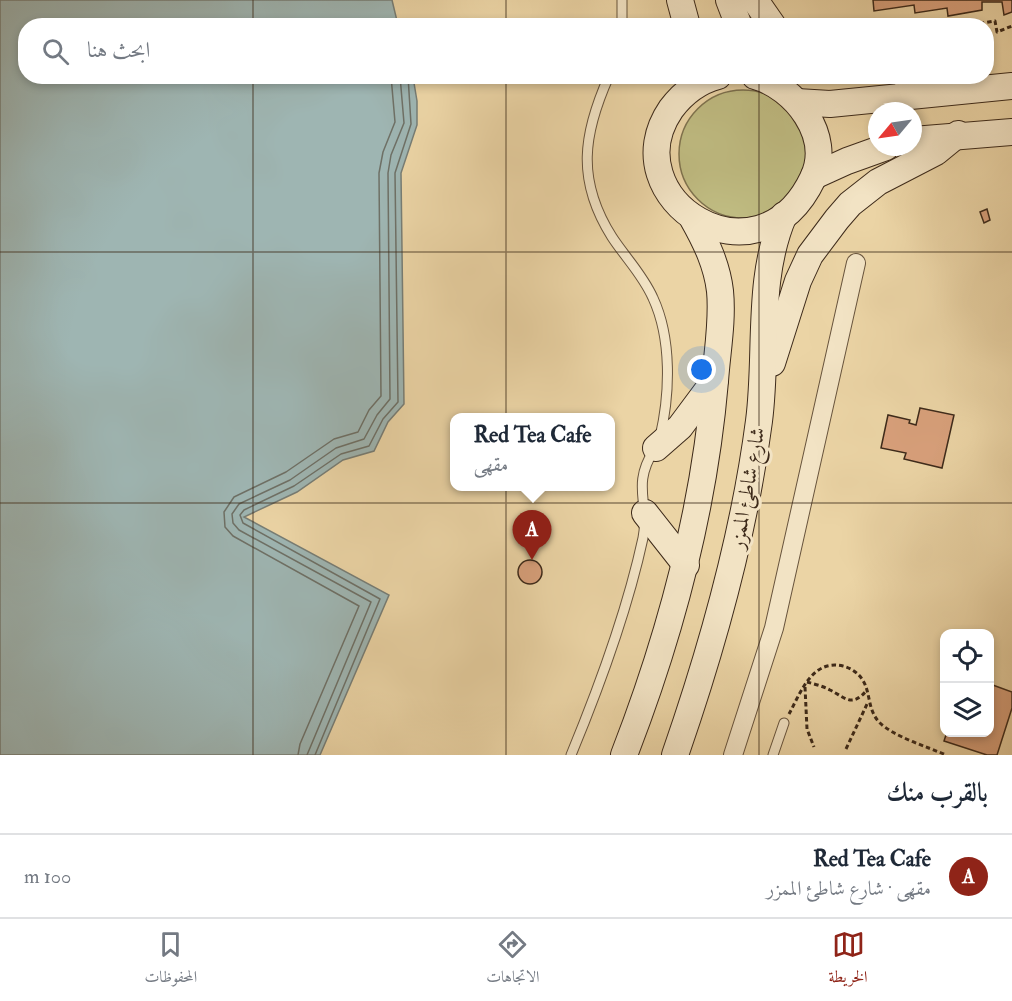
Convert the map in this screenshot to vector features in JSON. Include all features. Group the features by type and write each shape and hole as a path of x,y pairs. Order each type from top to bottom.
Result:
{"main road":[{"path":"680,0 685,18"},
{"path":"729,0 736,18"},
{"path":"755,0 767,18"},
{"path":"624,755 651,682 686,565 709,444 720,289 711,254 693,219 679,206 668,190 660,172 658,153 660,134 667,116 691,84"},
{"path":"693,219 723,231 756,230 784,215 801,197 814,176 817,145 813,129 797,102 774,84"},
{"path":"941,84 968,90"},
{"path":"797,102 830,104 1012,86"},
{"path":"922,139 958,134 1012,132"},
{"path":"764,372 775,359 795,290 806,263 837,219 850,204 878,182 936,152 958,134"},
{"path":"814,176 868,153"},
{"name":"شارع شاطئ الممزر","path":"675,755 703,674 730,576 753,464 764,372 770,254 784,215"},
{"path":"656,448 685,421 715,380"},
{"path":"645,513 686,565"}],"street":[{"path":"733,755 774,628 856,263"}],"lane":[{"path":"622,0 622,18"},
{"path":"571,755 610,648 642,540 645,513 641,486 643,472 660,435 666,386 665,341 660,318 643,280 603,221 590,188 588,133 596,105 605,84"},
{"path":"773,755 784,723"}],"path":[{"path":"994,21 997,32 1012,26"},
{"path":"784,723 806,683 825,666 841,665 856,672 867,690 878,720 886,728 946,755"},
{"path":"806,683 830,690 846,700 854,700 867,690"},
{"path":"806,683 807,729 814,747"},
{"path":"846,749 869,700"}],"shaded area":[{"path":"743,90 767,95 788,109 802,130 807,154 802,178 788,199 767,213 743,218 719,213 698,199 684,178 679,154 684,130 698,109 719,95"}],"water":[{"path":"0,0 392,0 396,18 18,18 18,84 414,84 417,125 401,173 404,404 388,422 374,451 343,460 297,492 244,517 389,595 320,755 0,755"}],"building":[{"path":"873,0 1012,0 1012,12 1004,15 1002,2 982,2 982,10 948,16 947,8 915,13 914,5 874,11"},
{"path":"987,209 990,220 984,223 980,212"},
{"path":"920,408 954,415 942,468 904,459 906,453 881,448 888,415 910,420 909,423 916,425"},
{"path":"530,560 538,564 542,572 538,580 530,584 522,580 518,572 522,564"},
{"path":"994,685 1012,692 1012,708 997,755 987,755 944,741 945,737 994,737"}],"place":[{"name":"Red Tea Cafe","path":"532,560"}]}
